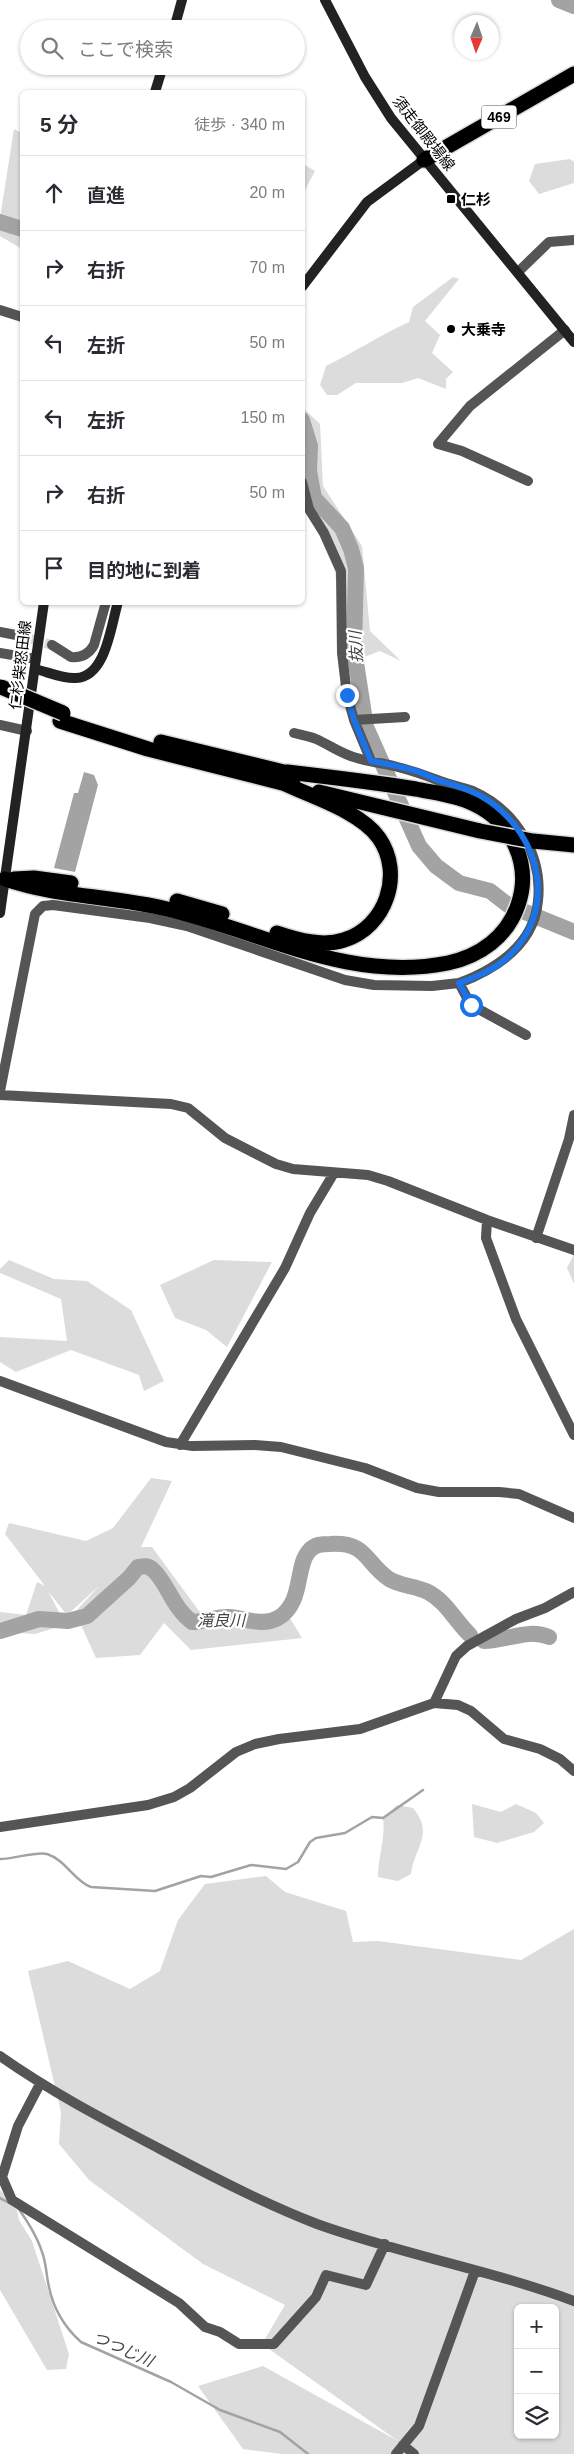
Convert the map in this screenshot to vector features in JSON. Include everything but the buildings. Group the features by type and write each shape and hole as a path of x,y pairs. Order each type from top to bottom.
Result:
{"highway":[{"name":"469","path":"424,160 574,74"},
{"path":"0,691 62,717 148,749 361,792 431,815 574,845"},
{"path":"2,879 32,888 167,909 303,952 354,965 377,967 410,968 461,960 479,952 504,932 514,917 522,887 521,858 510,834 499,821 482,808 460,798 418,790 361,792 286,778"},
{"path":"2,879 34,878 138,893 200,907 303,941 330,943 344,940 368,927 384,906 391,879 386,851 379,838 357,818 286,778"},
{"path":"534,837 574,837"}],"main road":[{"path":"176,20 182,0"},
{"name":"須走御殿場線","path":"325,0 377,97 424,160 574,342"},
{"path":"156,90 160,75"},
{"path":"305,283 367,202 424,160"},
{"name":"仁杉柴怒田線","path":"0,913 2,879 27,731 44,605"},
{"path":"36,664 65,677 87,676 96,669 102,660 117,605"}],"street":[{"path":"518,272 550,242 574,240"},
{"path":"0,310 20,316"},
{"path":"528,481 462,451 438,444 470,406 565,330"},
{"path":"305,494 309,509 324,533 341,571 342,652 347,695 371,761"},
{"path":"52,645 71,657 84,656 91,651 105,605"},
{"path":"0,632 16,635"},
{"path":"0,653 36,664"},
{"path":"357,720 405,717"},
{"path":"0,724 27,731"},
{"path":"0,1091 32,926 36,914 42,906 65,906 150,918 186,926 345,980 403,985 432,986 459,983 494,968 508,957 521,942 531,926 538,906 538,874 534,858 515,823 502,811 474,792 418,772 335,751 317,740 294,733"},
{"path":"459,983 471,1005 526,1035"},
{"path":"0,1095 171,1104 188,1108 225,1138 276,1164 293,1169 368,1176 388,1181 487,1220 515,1228 536,1238 574,1250"},
{"path":"536,1238 569,1139 574,1115"},
{"path":"180,1444 285,1268 310,1213 334,1173"},
{"path":"487,1220 486,1238 516,1319 574,1435"},
{"path":"0,1381 110,1422 180,1444 255,1445 281,1448 365,1468 417,1488 439,1492 519,1494 574,1518"},
{"path":"434,1703 456,1656 467,1646 516,1619 545,1608 574,1592"},
{"path":"0,1826 148,1805 174,1797 190,1788 236,1752 255,1744 279,1739 360,1729 434,1703 458,1705 471,1711 504,1739 540,1749 560,1759 574,1771"},
{"path":"0,2056 40,2084 238,2190 318,2224 535,2287 574,2301"},
{"path":"40,2084 18,2126 2,2177 12,2200 179,2303 206,2327 220,2332 239,2344 274,2344 316,2297 326,2275 366,2285 384,2244"},
{"path":"396,2454 418,2426 475,2271"},
{"path":"403,2445 414,2454"}],"shaded area":[{"path":"14,129 20,132 20,248 0,236 0,218"},
{"path":"570,159 574,162 574,183 539,194 529,181 535,164"},
{"path":"305,165 315,171 305,190"},
{"path":"453,277 459,279 425,321 440,335 432,353 453,372 446,379 446,389 418,378 402,383 356,383 337,395 327,395 320,385 326,366 409,322 413,307"},
{"path":"305,410 320,424 323,486 362,546 370,631 401,661 380,651 351,662 341,635 335,571 305,504"},
{"path":"84,772 94,775 98,785 75,872 54,868 74,793 78,793"},
{"path":"574,1254 574,1284 567,1268"},
{"path":"9,1260 54,1279 87,1281 131,1310 164,1381 144,1391 139,1375 71,1350 16,1372 0,1362 0,1337 67,1341 61,1299 0,1273 0,1269"},
{"path":"214,1260 272,1262 227,1347 206,1330 175,1318 160,1285"},
{"path":"151,1478 172,1481 141,1547 152,1547 199,1611 250,1614 286,1612 302,1638 191,1650 164,1623 140,1655 96,1658 75,1612 99,1586 67,1615 48,1591 59,1612 61,1626 35,1634 0,1632 0,1612 26,1615 37,1582 45,1586 5,1534 9,1523 86,1541 113,1528"},
{"path":"472,1804 501,1812 516,1804 536,1813 544,1823 534,1832 497,1843 474,1837"},
{"path":"397,1805 413,1808 419,1817 423,1834 411,1874 398,1881 378,1877 384,1825 383,1818"},
{"path":"266,1876 285,1892 346,1911 353,1942 378,1941 521,1960 574,1929 574,2454 282,2454 243,2449 198,2386 263,2366 398,2441 262,2344 285,2305 203,2264 89,2180 59,2144 61,2112 28,1971 68,1961 130,1989 160,1971 178,1920 205,1884"},
{"path":"0,2190 16,2206 19,2220 32,2241 69,2354 66,2369 47,2370 0,2290"}],"waterway":[{"path":"559,0 574,6"},
{"name":"抜川","path":"0,222 20,228"},
{"name":"抜川","path":"305,430 310,446 309,471 314,498 342,528 351,549 356,568 354,650 366,727 419,846 436,866 459,883 490,891 508,905 574,932"},
{"name":"滝良川","path":"0,1631 39,1619 68,1621 87,1616 129,1578 138,1567 144,1566 151,1568 158,1575 179,1609 192,1622 224,1617 260,1622 272,1621 286,1611 292,1603 296,1594 302,1566 309,1551 321,1544 342,1544 359,1550 389,1579 435,1596 446,1606 470,1635"},
{"name":"滝良川","path":"484,1641 525,1634 549,1637"},
{"path":"0,1859 43,1853 60,1861 80,1880 91,1887 155,1891 201,1876 211,1877 251,1865 286,1869 298,1862 310,1842 316,1838 345,1833 372,1817 383,1818 423,1790"},
{"name":"つつじ川","path":"0,2198 9,2203"},
{"name":"つつじ川","path":"18,2208 32,2229 40,2246 55,2307 64,2322 81,2342 171,2382 220,2410 280,2432 308,2454"}],"tunnel":[{"path":"16,635 52,645"}],"place":[{"name":"仁杉","path":"451,199"},
{"name":"大乗寺","path":"451,329"}],"route":[{"path":"347,695 354,720 371,761 418,772 474,792 490,801 515,823 534,858 538,874 539,891 538,906 531,926 521,942 508,957 494,968 459,983 471,1005"}]}
